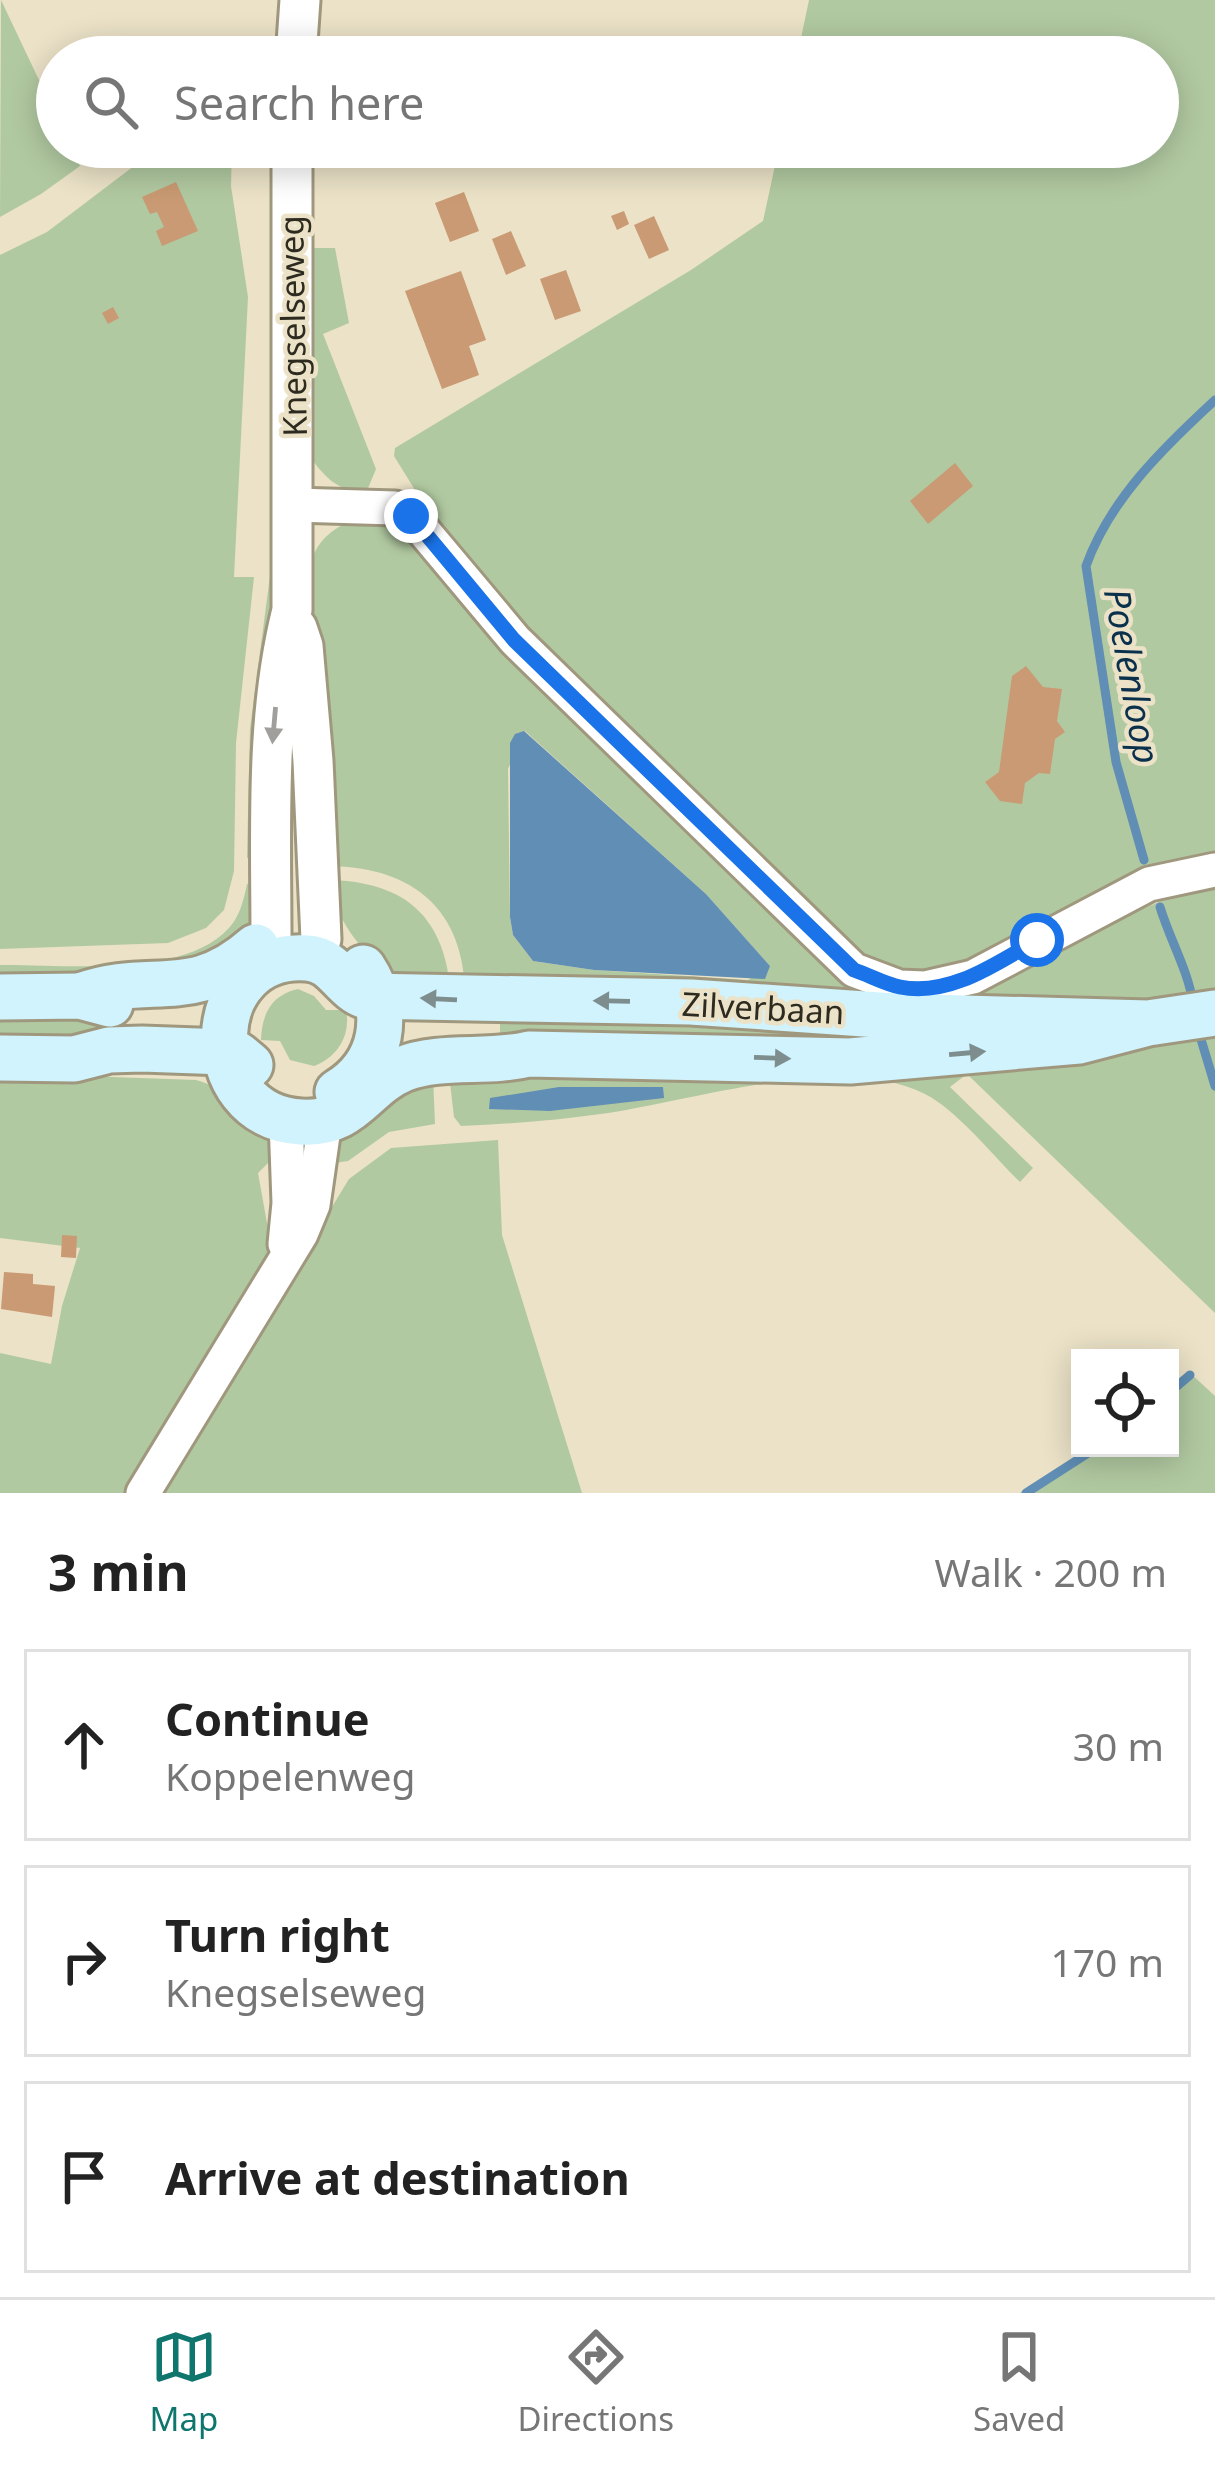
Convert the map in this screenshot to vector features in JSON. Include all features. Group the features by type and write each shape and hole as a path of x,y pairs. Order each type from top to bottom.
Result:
{"main road":[{"path":"0,1058 74,1058 109,1050 227,1062 247,1061 263,1081 313,1112 383,1064 378,995 361,965 321,939 251,968 224,1026 227,1062"},
{"path":"0,998 80,996 109,1004 286,959 320,960 356,992 378,995"},
{"name":"Zilverbaan","path":"378,995 1159,1022"},
{"name":"Zilverbaan","path":"383,1064 408,1046 501,1045 529,1054 850,1060 1055,1044 1215,1013"}],"street":[{"path":"297,36 300,0"},
{"name":"Knegselseweg","path":"251,968 280,658 292,610 292,168"},
{"path":"294,505 395,508 411,516 514,640 854,970 899,987 925,988 973,977 1149,884 1215,870"},
{"name":"Knegselseweg","path":"292,610 303,646 321,939"},
{"path":"143,1493 284,1262 313,1205 313,1112"}],"green space":[{"path":"1,0 36,74 36,168 77,168 0,217"},
{"path":"809,0 1215,0 1215,853 1131,876 1008,942 970,969 909,974 846,953 537,649 454,553 394,456 395,448 691,270 763,221 774,168 1179,168 1179,36 801,36"},
{"path":"131,168 231,168 248,297 234,577 254,577 236,743 234,871 224,910 206,928 168,943 0,949 0,255 47,232"},
{"path":"304,248 335,248 349,323 323,334 376,469 366,493 332,481 307,453"},
{"path":"352,520 396,522 819,957 963,988 1161,901 1215,886 1215,995 1149,1005 465,988 453,933 424,895 381,873 326,866 308,573 318,547","holes":["525,731 706,894 770,966 748,980 533,961 513,935 510,917 508,769"]},
{"path":"281,575 253,867 247,857 250,729 270,576"},
{"path":"327,880 376,887 414,906 438,940 450,988 406,979 370,956 344,922"},
{"path":"260,881 249,929 209,964 0,981 0,965 121,965 183,955 209,944 229,928 247,884"},
{"path":"298,989 314,996 326,1010 346,1010 341,1044 314,1066 290,1060 280,1041 261,1040 270,1007"},
{"path":"500,1009 919,1027 846,1042 806,1037 500,1035"},
{"path":"0,1012 101,1013 102,1042 0,1042"},
{"path":"1215,1029 1215,1313 967,1074 950,1087 1033,1168 1020,1182 950,1111 925,1094 892,1082 813,1078 608,1113 461,1126 454,1117 449,1074"},
{"path":"0,1073 196,1080 223,1092 246,1112 265,1136 277,1163 268,1163 258,1173 272,1251 128,1493 0,1493 0,1353 51,1364 80,1248 0,1238"},
{"path":"433,1076 435,1124 389,1132 348,1161 328,1164 358,1121 401,1091"},
{"path":"498,1140 502,1235 582,1493 157,1493 349,1179 391,1148"},
{"path":"1190,1373 1215,1396 1215,1493 1020,1493 1086,1457 1179,1457 1179,1384"}],"water":[{"path":"524,731 706,894 770,966 765,979 594,970 533,961 513,935 510,917 510,743"},
{"path":"559,1087 663,1087 664,1098 550,1111 489,1109 490,1098"}],"building":[{"path":"176,182 198,231 162,246 156,231 164,227 157,212 150,214 142,197"},
{"path":"464,192 479,231 450,242 435,203"},
{"path":"624,211 629,224 617,230 611,216"},
{"path":"654,216 669,250 649,259 634,225"},
{"path":"511,231 526,266 506,275 492,239"},
{"path":"566,270 581,311 555,320 540,279"},
{"path":"461,271 486,340 469,346 479,375 442,389 405,291"},
{"path":"113,307 119,318 108,324 102,313"},
{"path":"955,463 973,486 928,524 910,501"},
{"path":"1026,666 1043,687 1062,689 1057,721 1065,732 1055,739 1050,774 1039,773 1025,783 1022,804 1000,801 985,782 999,772 1012,676"},
{"path":"62,1235 77,1236 76,1258 61,1257"},
{"path":"4,1272 33,1274 33,1284 55,1286 52,1317 1,1309"}],"waterway":[{"name":"Poelenloop","path":"1144,860 1116,762 1086,566 1124,496 1215,400"},
{"name":"Poelenloop","path":"1160,907 1193,1003"},
{"name":"Poelenloop","path":"1197,1026 1215,1086"},
{"name":"Poelenloop","path":"1179,1384 1190,1375"},
{"name":"Poelenloop","path":"1026,1493 1082,1457"}],"route":[{"path":"411,516 514,640 854,970 899,987 925,988 973,977 1037,940"}]}
